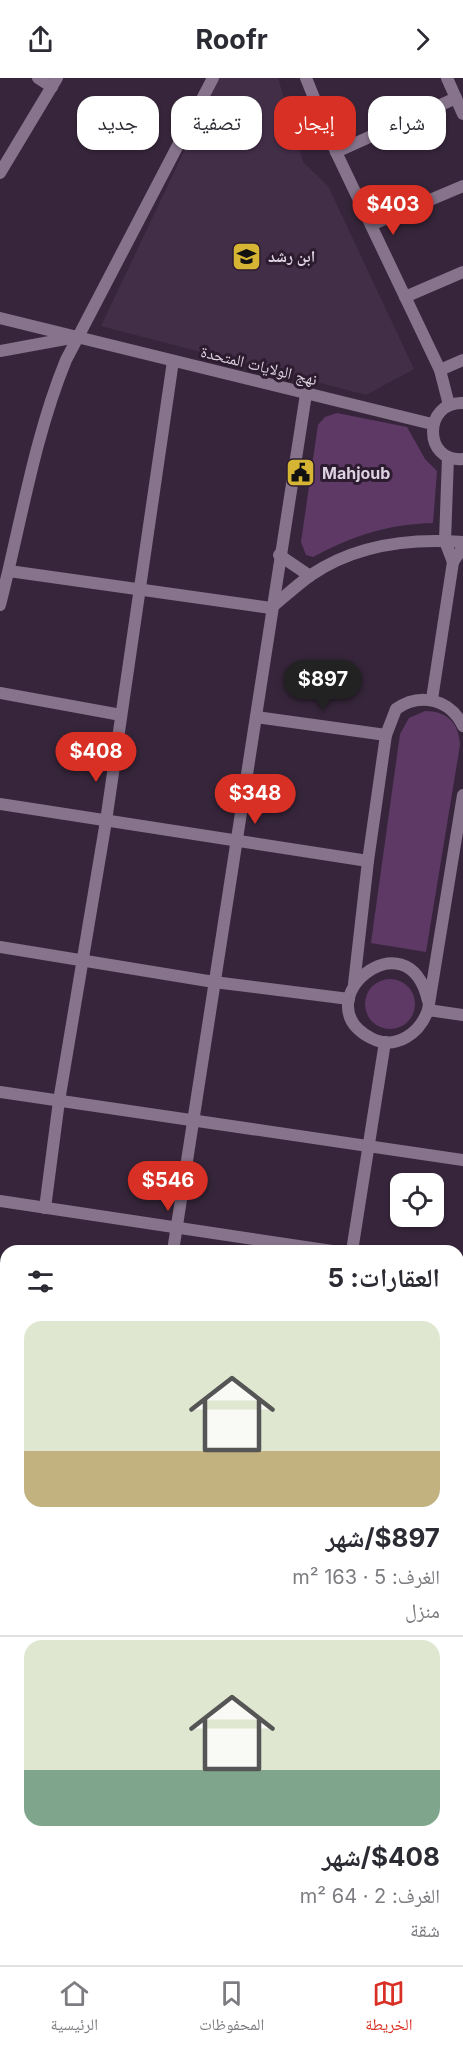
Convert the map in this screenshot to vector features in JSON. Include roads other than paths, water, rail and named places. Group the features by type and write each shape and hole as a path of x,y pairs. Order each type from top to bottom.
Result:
{"street":[{"path":"0,173 55,82 38,78"},
{"path":"0,605 45,416 59,377 213,78"},
{"path":"306,78 336,152 440,370 445,408"},
{"path":"447,78 463,114"},
{"path":"336,152 456,98"},
{"path":"371,225 463,186"},
{"path":"405,297 463,272"},
{"name":"نهج الولايات المتحدة","path":"0,318 432,424"},
{"path":"0,351 78,337"},
{"path":"440,370 463,360"},
{"path":"45,1208 59,1101 106,821 173,361"},
{"path":"174,1245 279,555 306,394"},
{"path":"463,403 445,408 432,424 435,444 448,457 463,459"},
{"path":"448,457 445,541 453,562"},
{"path":"9,571 271,608 310,576 339,560 362,552 397,543 463,542"},
{"path":"432,699 453,562 463,547"},
{"path":"279,555 310,576"},
{"path":"0,693 121,715"},
{"path":"463,726 448,707 432,699 418,699 396,710 386,735 354,984 349,999 354,1023 373,1039 385,1042 408,1038 417,1031 428,1005 463,795"},
{"path":"256,717 386,735"},
{"path":"0,804 368,861"},
{"path":"450,871 463,873"},
{"path":"0,947 214,982 349,999"},
{"path":"354,984 372,967 397,964 419,977 428,1005"},
{"path":"428,1005 463,1015"},
{"path":"353,1245 385,1042"},
{"path":"0,1092 463,1160"},
{"path":"0,1201 289,1245"}],"place":[{"name":"ابن رشد","path":"247,256"},
{"name":"Mahjoub","path":"301,473"}]}
